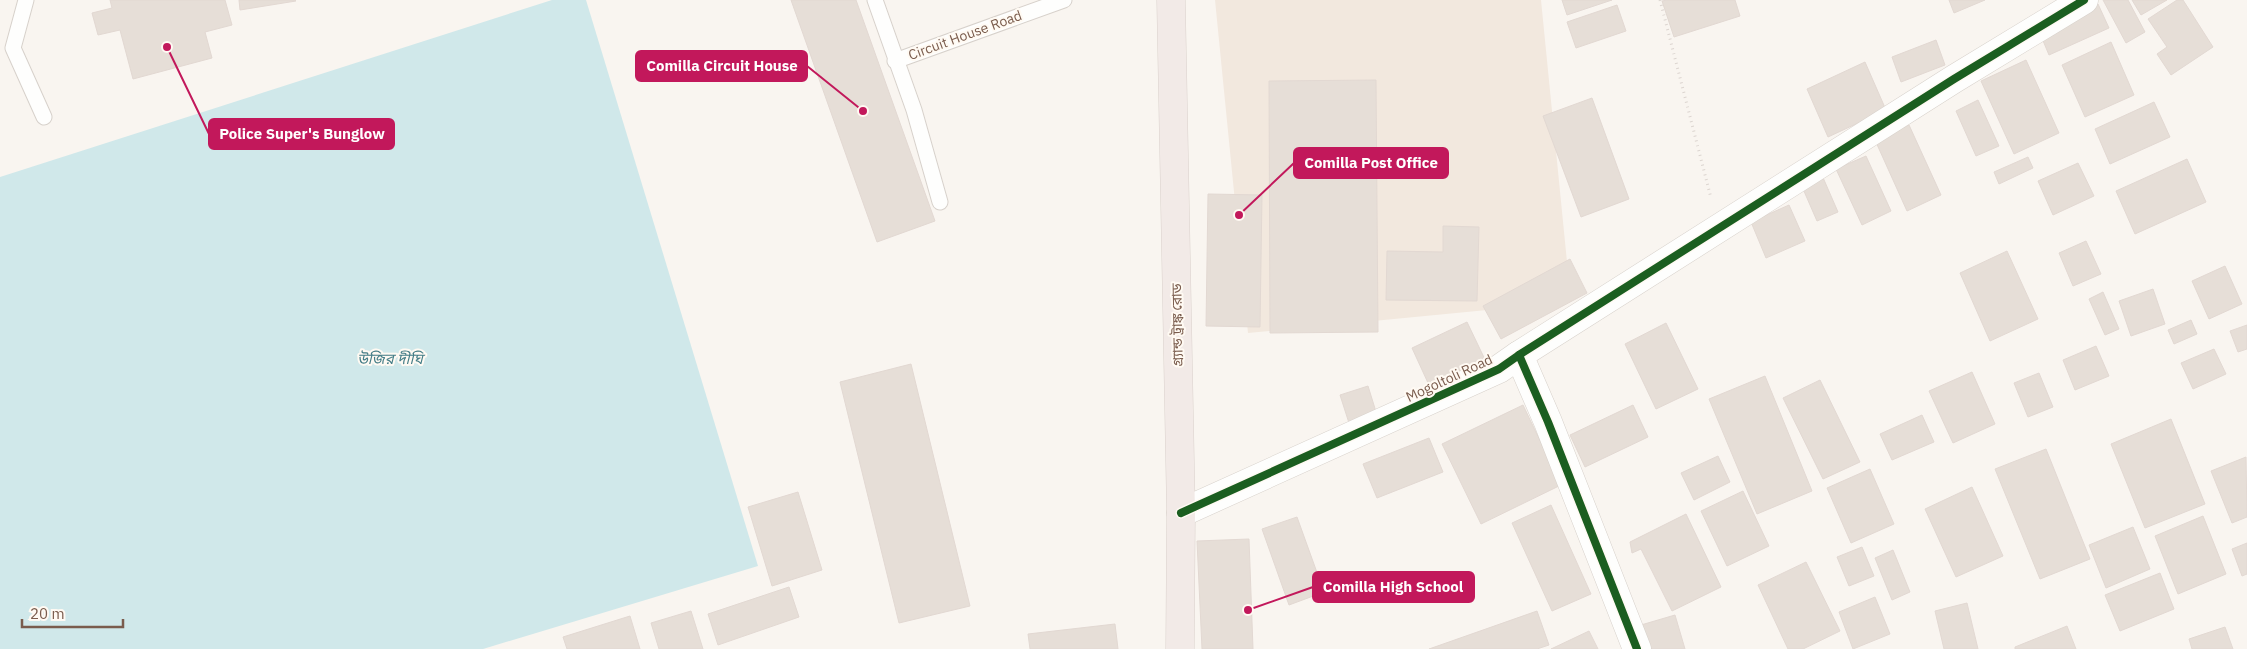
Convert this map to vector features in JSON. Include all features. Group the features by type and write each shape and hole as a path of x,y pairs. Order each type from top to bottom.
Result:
{"highway":[{"name":"গ্র্যান্ড ট্রাঙ্ক রোড","path":"1171,0 1181,513 1180,649"}],"street":[{"name":"Mogoltoli Road","path":"1181,513 1499,370 1519,355 1718,227 2084,0"},
{"path":"1519,355 1548,422 1638,649"}],"lane":[{"path":"26,0 13,48 44,117"},
{"path":"874,0 914,110 940,202"},
{"name":"Circuit House Road","path":"895,61 1046,3 1064,0"}],"path":[{"path":"1660,0 1718,227"}],"shaded area":[{"path":"1215,0 1541,0 1571,302 1248,333"}],"water":[{"name":"উজির দীঘি","path":"552,0 586,0 758,566 483,649 0,649 0,177"}],"building":[{"path":"110,0 225,0 232,25 205,32 212,58 133,79 120,30 98,35 92,13 112,8"},
{"path":"239,0 295,0 296,1 240,10"},
{"path":"791,0 856,0 935,221 877,242"},
{"path":"1562,0 1612,0 1567,15"},
{"path":"1735,0 1740,16 1674,37 1662,1"},
{"path":"1949,0 1985,0 1954,13"},
{"path":"2103,0 2128,0 2145,32 2126,43"},
{"path":"2132,0 2167,0 2141,15"},
{"path":"2177,0 2183,0 2213,47 2171,75 2157,54 2167,47 2148,19"},
{"path":"2098,4 2109,28 2049,55 2039,31"},
{"path":"1617,5 1626,31 1576,48 1567,22"},
{"path":"1936,40 1945,65 1901,82 1892,57"},
{"path":"2111,42 2134,95 2085,117 2062,65"},
{"path":"2026,60 2059,133 2014,154 1981,81"},
{"path":"1865,62 1886,110 1828,137 1807,89"},
{"path":"1376,80 1378,332 1270,333 1269,81"},
{"path":"1592,98 1629,199 1581,217 1543,116"},
{"path":"1978,100 1999,146 1976,156 1956,111"},
{"path":"2154,102 2170,137 2110,164 2095,129"},
{"path":"1909,125 1941,195 1907,211 1875,140"},
{"path":"1866,156 1891,211 1862,225 1836,169"},
{"path":"2028,157 2033,168 1999,184 1994,172"},
{"path":"2187,159 2206,202 2135,234 2116,191"},
{"path":"2078,163 2094,196 2053,215 2038,181"},
{"path":"1821,173 1838,212 1817,221 1800,182"},
{"path":"1208,194 1262,195 1260,327 1206,326"},
{"path":"1789,205 1805,241 1766,258 1751,222"},
{"path":"1443,226 1479,227 1477,301 1386,300 1387,251 1443,252"},
{"path":"2086,241 2101,274 2073,286 2059,253"},
{"path":"2007,251 2038,319 1990,341 1960,273"},
{"path":"1570,259 1587,293 1501,339 1483,306"},
{"path":"2225,266 2242,304 2209,319 2192,281"},
{"path":"2153,289 2165,324 2131,336 2119,301"},
{"path":"2103,292 2119,329 2105,335 2089,299"},
{"path":"2191,320 2197,334 2174,344 2168,330"},
{"path":"1467,322 1490,370 1434,396 1412,348"},
{"path":"1666,323 1698,389 1656,409 1625,344"},
{"path":"2247,325 2247,349 2238,352 2230,331"},
{"path":"2096,346 2109,376 2075,390 2063,360"},
{"path":"2214,349 2226,374 2193,389 2181,363"},
{"path":"911,364 970,606 899,623 840,382"},
{"path":"1972,372 1995,424 1953,443 1929,391"},
{"path":"2039,373 2053,407 2028,417 2014,383"},
{"path":"1765,376 1812,491 1757,514 1709,399"},
{"path":"1820,380 1860,462 1823,479 1783,398"},
{"path":"1368,386 1377,415 1349,423 1340,395"},
{"path":"1523,405 1561,485 1481,524 1442,444"},
{"path":"1633,405 1648,437 1585,467 1570,435"},
{"path":"1922,415 1934,442 1892,460 1880,434"},
{"path":"2171,419 2205,504 2145,528 2111,444"},
{"path":"1429,438 1443,472 1377,498 1363,464"},
{"path":"2046,449 2090,559 2040,579 1995,469"},
{"path":"1718,456 1730,482 1694,500 1681,473"},
{"path":"2246,457 2247,517 2232,523 2211,471"},
{"path":"1870,469 1894,524 1851,543 1827,488"},
{"path":"1972,487 2003,556 1956,577 1925,509"},
{"path":"1743,491 1769,546 1727,566 1701,511"},
{"path":"798,492 822,570 772,586 748,507"},
{"path":"1551,505 1591,594 1552,611 1512,523"},
{"path":"1686,514 1721,587 1672,611 1641,549 1632,553 1630,542"},
{"path":"2203,516 2226,574 2178,594 2155,536"},
{"path":"1297,517 1324,592 1289,605 1262,529"},
{"path":"2133,527 2150,569 2106,588 2089,545"},
{"path":"1249,539 1253,649 1202,649 1197,541"},
{"path":"2247,543 2247,574 2242,576 2232,549"},
{"path":"1862,547 1874,576 1849,586 1837,557"},
{"path":"1893,550 1910,592 1892,600 1875,558"},
{"path":"1806,562 1840,631 1803,649 1788,649 1758,585"},
{"path":"2160,573 2174,609 2120,631 2105,595"},
{"path":"789,587 799,617 718,645 708,614"},
{"path":"1875,597 1890,634 1853,649 1839,612"},
{"path":"1967,603 1978,649 1944,649 1935,611"},
{"path":"691,611 703,649 659,649 651,623"},
{"path":"1537,611 1549,645 1537,649 1429,649"},
{"path":"1675,615 1685,649 1648,649 1641,625"},
{"path":"630,616 640,649 567,649 563,637"},
{"path":"1115,624 1118,649 1030,649 1028,634"},
{"path":"2067,626 2076,649 2015,649 2015,647"},
{"path":"2225,627 2233,649 2192,649 2189,639"},
{"path":"1589,631 1598,649 1551,649"}],"cycle path":[{"path":"1519,355 1954,79 2084,0"},
{"path":"1181,513 1499,369 1519,355 1548,422 1637,649"}],"place":[{"name":"Police Super's Bunglow","path":"167,47"},
{"name":"Comilla Circuit House","path":"863,111"},
{"name":"Comilla Post Office","path":"1239,215"},
{"name":"Comilla High School","path":"1248,610"}]}
